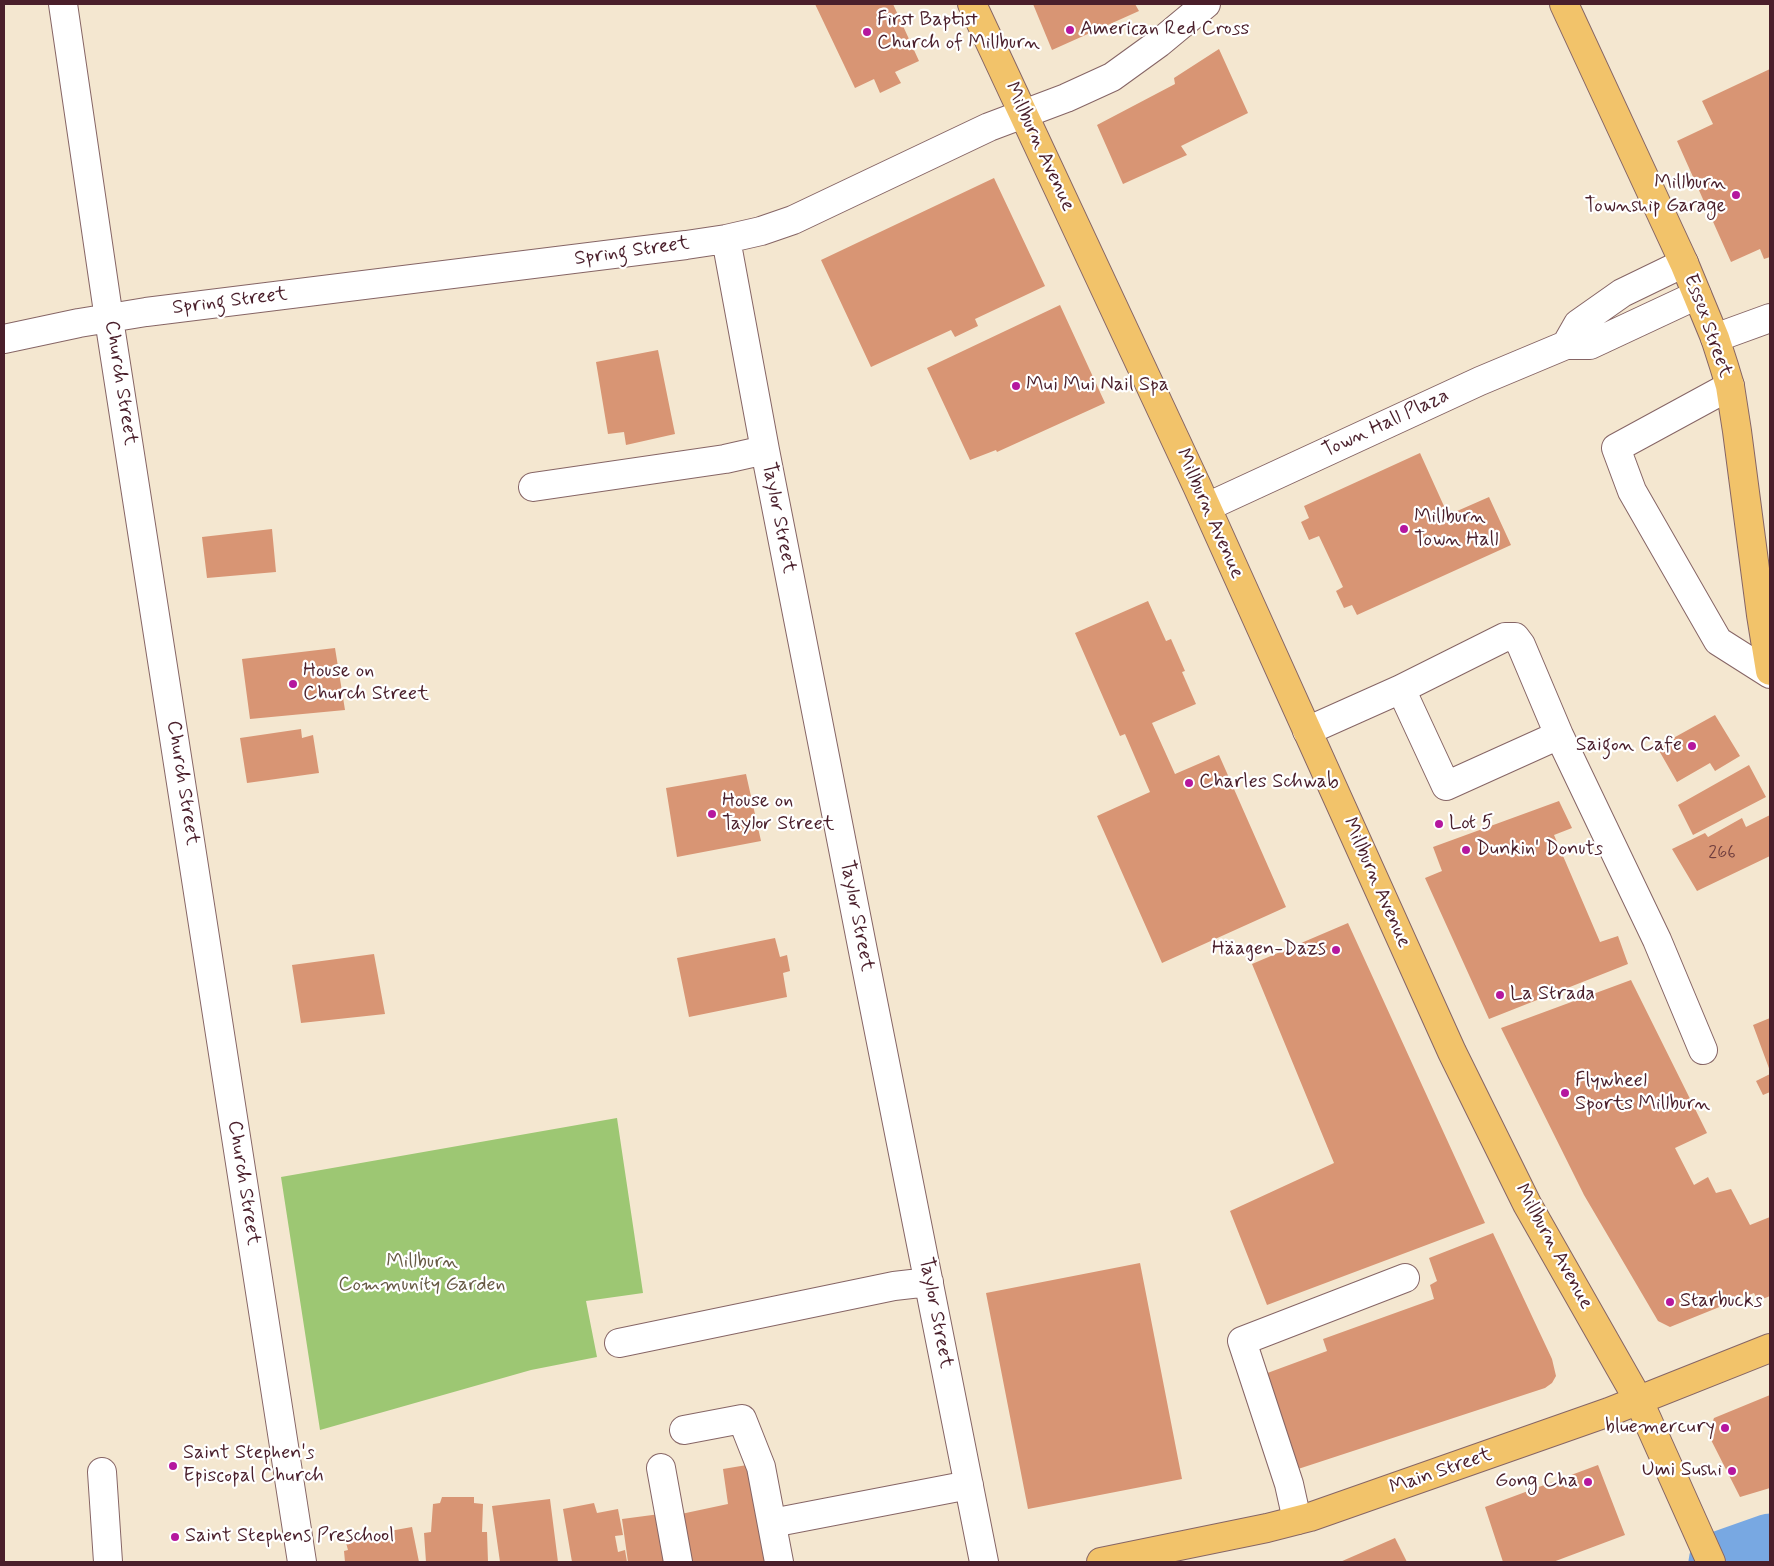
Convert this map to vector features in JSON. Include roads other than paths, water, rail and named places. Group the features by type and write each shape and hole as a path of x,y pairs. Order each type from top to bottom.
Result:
{"main road":[{"name":"Millburn Avenue","path":"972,4 1207,507 1452,1052 1527,1204 1639,1401 1711,1562"},
{"name":"Essex Street","path":"1564,4 1684,263 1715,338 1730,386 1770,672"},
{"name":"Main Street","path":"1101,1562 1267,1528 1297,1520 1421,1479 1639,1401 1770,1348"}],"street":[{"name":"Church Street","path":"63,4 302,1562"},
{"name":"Spring Street","path":"4,339 79,323 146,312 592,258 726,239 761,231 793,220 989,127 1066,98 1112,77 1159,43 1206,4"},
{"name":"Taylor Street","path":"726,239 765,450 984,1562"},
{"path":"1566,345 1578,324 1622,293 1684,263"},
{"name":"Town Hall Plaza","path":"1207,507 1480,381 1566,345 1590,345 1697,295"},
{"path":"1715,338 1770,318"},
{"path":"1730,386 1616,448 1632,491 1718,641 1770,672"},
{"path":"534,487 725,460 765,450"},
{"path":"1307,731 1401,689 1505,637 1516,637 1559,735 1657,940 1703,1050"},
{"path":"1401,689 1446,786 1559,735"},
{"path":"1297,1520 1289,1484 1242,1342 1405,1278"},
{"path":"620,1343 894,1286 928,1282"},
{"path":"684,1430 742,1420 761,1467 779,1562"},
{"path":"661,1468 678,1562"},
{"path":"102,1472 108,1562"},
{"path":"772,1523 969,1486"}],"waterway":[{"path":"1719,1562 1770,1544"}],"place":[{"name":"American Red Cross","path":"1070,30"},
{"name":"First Baptist Church of Millburn","path":"867,32"},
{"name":"Millburn Township Garage","path":"1736,195"},
{"name":"Mui Mui Nail Spa","path":"1016,386"},
{"name":"Millburn Town Hall","path":"1404,529"},
{"name":"House on Church Street","path":"293,684"},
{"name":"Saigon Cafe","path":"1692,746"},
{"name":"Charles Schwab","path":"1189,783"},
{"name":"House on Taylor Street","path":"712,814"},
{"name":"Lot 5","path":"1439,824"},
{"name":"Dunkin' Donuts","path":"1466,850"},
{"name":"Häagen-Dazs","path":"1336,950"},
{"name":"La Strada","path":"1500,995"},
{"name":"Flywheel Sports Millburn","path":"1565,1093"},
{"name":"Starbucks","path":"1670,1302"},
{"name":"bluemercury","path":"1725,1428"},
{"name":"Saint Stephen's Episcopal Church","path":"173,1466"},
{"name":"Umi Sushi","path":"1732,1471"},
{"name":"Gong Cha","path":"1588,1482"},
{"name":"Saint Stephens Preschool","path":"175,1537"}],"park label":[{"name":"Millburn Community Garden","path":"422,1274"}]}
